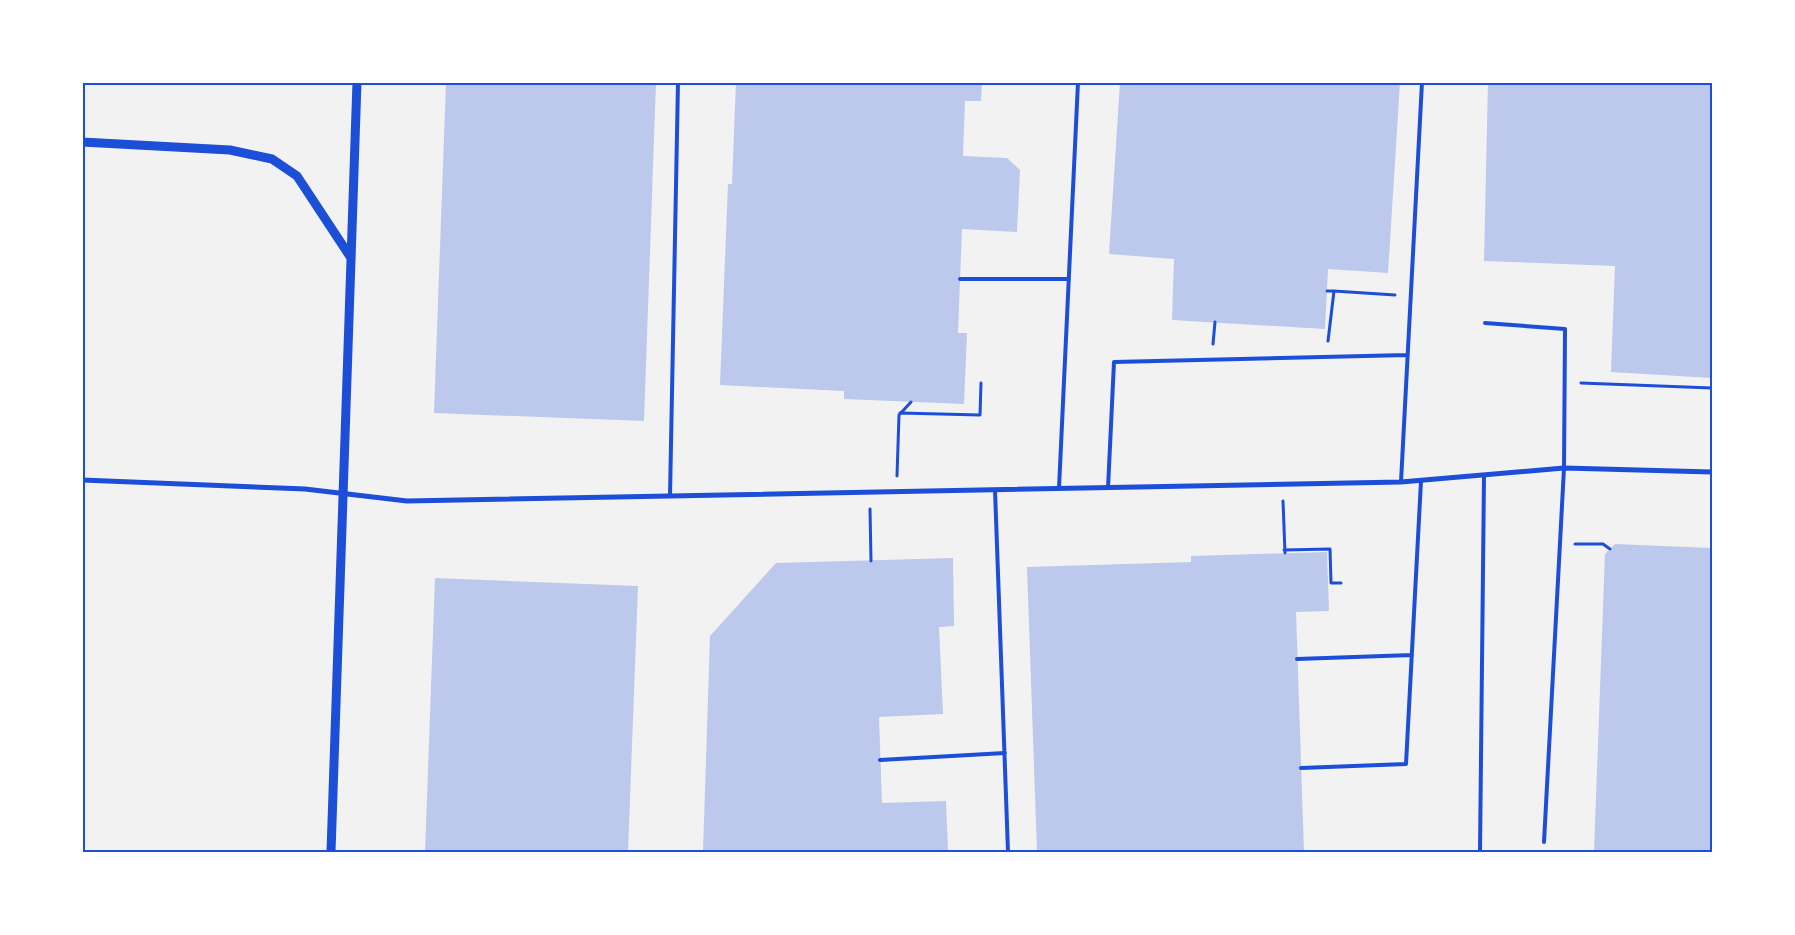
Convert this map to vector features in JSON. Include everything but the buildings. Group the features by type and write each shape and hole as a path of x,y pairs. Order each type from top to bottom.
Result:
{"street":[{"path":"331,852 358,82"},
{"path":"82,142 230,150 272,159 297,176 351,258"},
{"path":"82,480 305,489 407,501 1400,482 1564,468 1712,472"}],"lane":[{"path":"670,496 678,82"},
{"path":"1059,488 1078,82"},
{"path":"1400,482 1422,82"},
{"path":"960,280 1069,279"},
{"path":"1485,323 1564,329 1564,468 1544,842"},
{"path":"1108,488 1114,362 1407,355"},
{"path":"1480,852 1484,476"},
{"path":"1301,768 1406,764 1421,481"},
{"path":"995,490 1008,852"},
{"path":"1297,659 1412,655"},
{"path":"880,760 1005,753"}],"path":[{"path":"1327,291 1390,295"},
{"path":"1328,343 1334,291"},
{"path":"1214,345 1215,322"},
{"path":"900,413 980,415 982,383"},
{"path":"1584,383 1712,388"},
{"path":"897,463 900,413 911,402"},
{"path":"1282,498 1284,551 1330,549 1331,583 1341,583"},
{"path":"870,513 871,561"},
{"path":"1572,544 1603,544 1610,549"}]}
